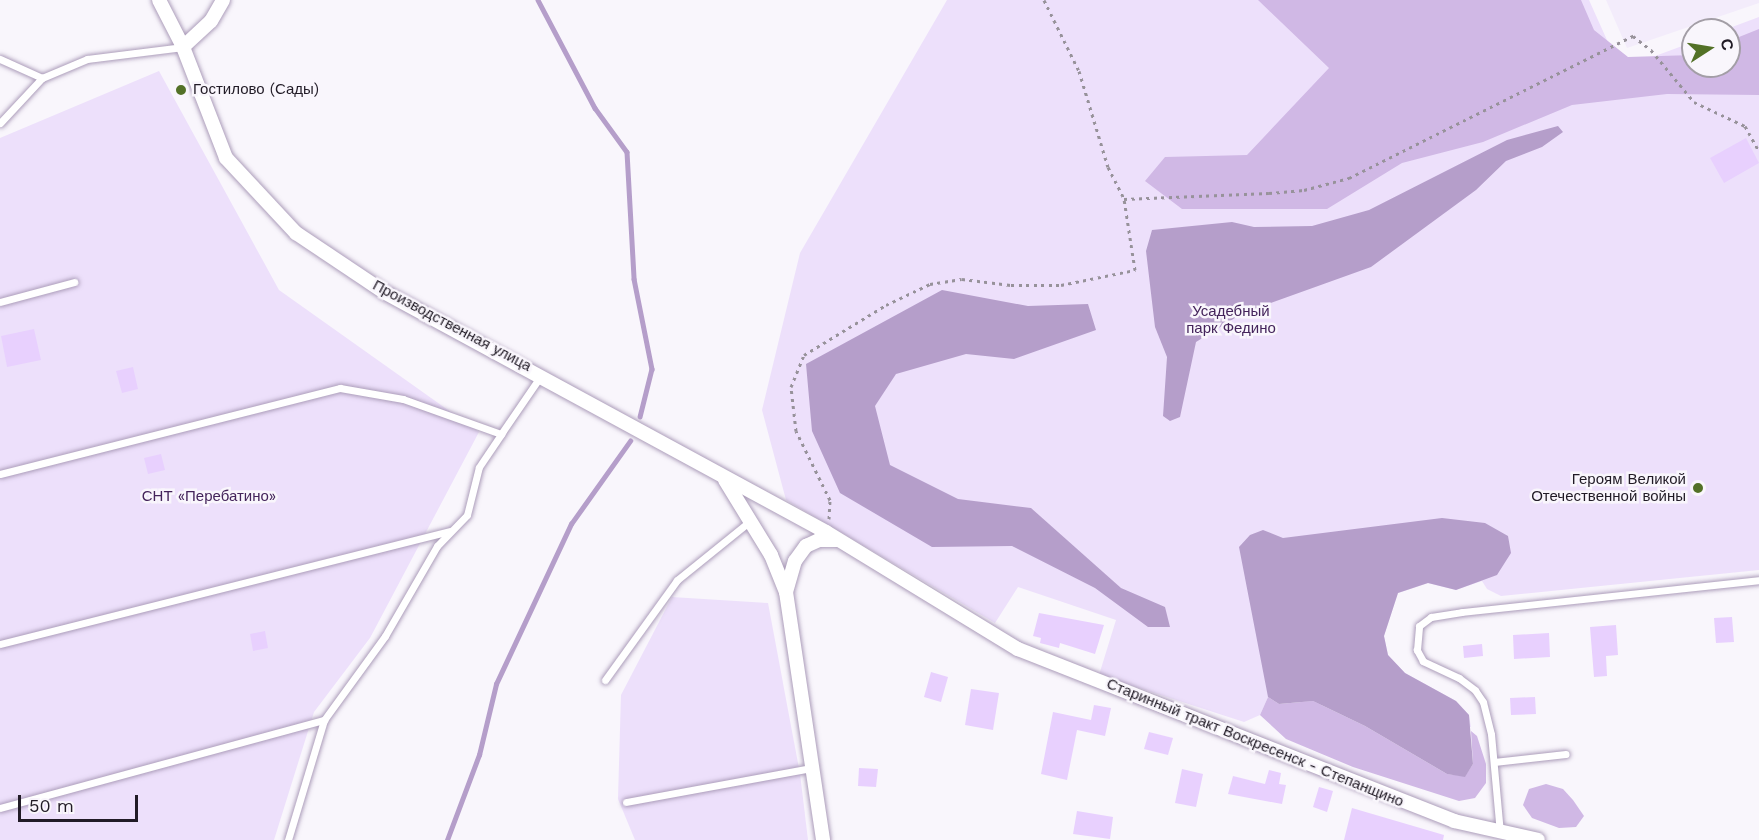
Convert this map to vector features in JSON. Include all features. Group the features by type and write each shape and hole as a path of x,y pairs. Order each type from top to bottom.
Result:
{"street":[{"name":"Производственная улица","path":"159,0 183,47 226,158 296,233 384,292 542,375 839,540"},
{"path":"183,47 211,21 224,0"},
{"path":"724,478 771,555 786,592 812,768 819,839"},
{"path":"786,592 795,561 806,546 819,540 839,540"},
{"name":"Старинный тракт Воскресенск - Степанщино","path":"839,540 981,625 1018,650 1454,821 1538,840"}],"lane":[{"path":"0,123 42,78 87,59 183,47"},
{"path":"0,59 42,78"},
{"path":"0,302 74,282"},
{"path":"288,840 324,720 385,636 437,546 467,515 479,467 542,375"},
{"path":"0,474 340,388 403,399 501,434"},
{"path":"605,680 676,580 750,521"},
{"path":"0,644 452,530"},
{"path":"1500,833 1494,762 1483,702 1475,690 1423,661 1417,650 1419,626 1431,617 1759,580"},
{"path":"0,808 324,720"},
{"path":"1494,762 1566,754"},
{"path":"626,802 812,768"}],"path":[{"path":"826,532 830,500 796,431 791,387 804,356 886,305 930,284 962,279 1011,285 1061,285 1135,270 1124,199 1108,166 1079,71 1044,0"},
{"path":"1124,199 1304,190 1349,178 1633,36 1651,50 1694,102 1745,126 1759,151"}],"shaded area":[{"path":"1258,0 1581,0 1594,30 1628,57 1681,55 1681,78 1741,78 1741,36 1759,29 1759,95 1667,94 1572,105 1483,142 1402,163 1327,209 1182,209 1145,181 1165,157 1247,155 1329,68"},
{"path":"1606,0 1759,0 1759,3 1715,18 1681,18 1681,30 1627,48"},
{"path":"1558,126 1563,132 1542,147 1506,161 1476,190 1371,267 1243,313 1196,342 1180,417 1170,421 1163,416 1167,357 1155,327 1146,251 1152,230 1232,222 1254,227 1312,226 1369,210 1507,140"},
{"path":"942,290 1028,306 1088,304 1096,330 1014,359 966,354 896,374 875,406 890,465 958,499 1031,508 1121,588 1165,607 1170,627 1148,627 1095,588 1012,546 932,547 840,493 812,431 806,364"},
{"path":"1442,518 1485,523 1508,536 1511,553 1497,575 1456,590 1428,583 1398,593 1384,636 1388,655 1405,673 1456,701 1469,715 1473,764 1465,777 1447,774 1365,726 1313,701 1279,704 1268,697 1239,547 1250,535 1263,530 1283,538"},
{"path":"1268,697 1279,704 1313,701 1365,726 1447,774 1465,776 1473,764 1471,731 1477,736 1486,764 1486,783 1475,798 1459,801 1353,767 1286,739 1260,715"},
{"path":"1546,784 1563,789 1573,800 1584,816 1576,827 1559,828 1532,818 1523,805 1529,789"}],"green space":[{"name":"Усадебный парк Федино","path":"947,0 1589,0 1620,69 1681,46 1681,78 1741,78 1741,24 1759,17 1759,570 1501,596 1487,589 1482,581 1456,590 1428,583 1398,593 1384,636 1388,655 1405,673 1456,701 1469,715 1471,727 1268,697 1260,715 1244,722 1099,675 1116,620 1018,587 995,623 786,500 762,410 800,253"},
{"name":"СНТ «Перебатино»","path":"159,71 279,290 479,432 370,638 314,712 274,840 0,840 0,138"},
{"path":"672,597 768,603 800,774 808,840 635,840 618,799 621,695"}],"building":[{"path":"1746,138 1759,163 1724,183 1710,158"},
{"path":"34,329 41,360 7,367 1,336"},
{"path":"133,367 138,389 122,393 116,371"},
{"path":"161,454 165,470 148,474 144,458"},
{"path":"1039,613 1104,625 1095,654 1060,643 1059,648 1040,643 1041,638 1033,636"},
{"path":"1732,617 1734,642 1716,643 1714,618"},
{"path":"1616,625 1618,655 1606,656 1607,676 1594,677 1590,627"},
{"path":"265,631 268,648 253,651 250,634"},
{"path":"1549,633 1550,657 1514,659 1513,635"},
{"path":"1482,644 1483,656 1464,658 1463,646"},
{"path":"931,672 948,677 941,702 924,697"},
{"path":"971,689 999,693 993,730 965,725"},
{"path":"1535,697 1536,714 1511,715 1510,698"},
{"path":"1094,705 1111,708 1105,736 1077,730 1067,780 1041,774 1053,712 1091,720"},
{"path":"1149,732 1173,738 1168,755 1144,749"},
{"path":"859,768 878,769 876,787 858,786"},
{"path":"1182,769 1203,774 1196,807 1175,803"},
{"path":"1269,770 1281,773 1279,784 1286,785 1282,804 1228,794 1233,776 1265,784"},
{"path":"1319,787 1333,791 1327,812 1313,807"},
{"path":"1352,808 1444,835 1443,840 1344,840"},
{"path":"1077,811 1113,817 1110,839 1073,834"}],"waterway":[{"path":"538,0 595,108 627,152 634,279 652,369 640,417"},
{"path":"447,840 479,755 496,684 571,524 630,441"}],"place":[{"name":"Гостилово (Сады)","path":"181,90"},
{"name":"Героям Великой Отечественной войны","path":"1698,488"}]}
